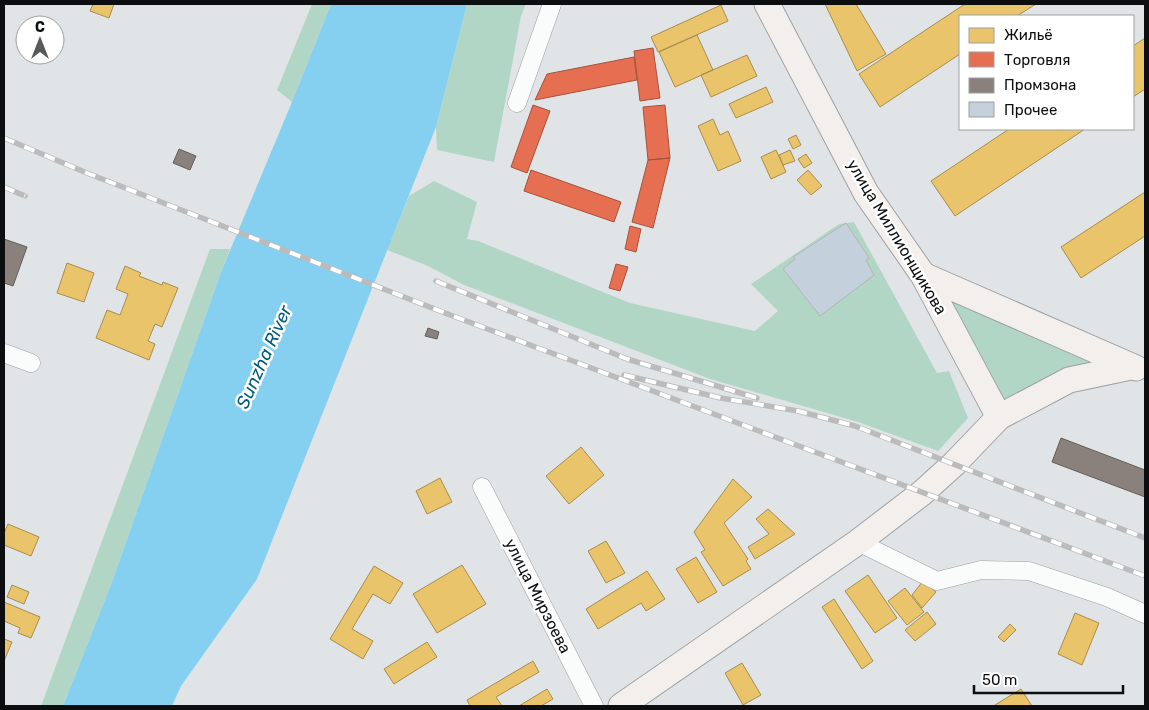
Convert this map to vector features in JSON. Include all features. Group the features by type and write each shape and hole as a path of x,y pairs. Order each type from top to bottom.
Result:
{"street":[{"path":"517,103 552,4"},
{"name":"улица Миллионщикова","path":"767,4 866,193 923,275 999,416"},
{"path":"923,275 1138,369"},
{"path":"4,353 31,363"},
{"path":"621,706 858,542 922,493 954,464 999,416 1069,380 1138,369"},
{"name":"улица Мирзоева","path":"482,487 594,706"},
{"path":"858,542 937,581 981,570 1029,571 1107,598 1145,614"}],"green space":[{"path":"312,4 331,4 292,102 277,90"},
{"path":"467,4 526,4 521,16 494,162 437,150 436,127"},
{"path":"434,181 477,202 467,239 478,241 630,303 755,331 778,311 751,284 839,224 854,222 937,373 949,371 968,418 938,451 858,422 710,379 464,285 428,266 387,250 409,196"},
{"path":"210,249 230,249 112,582 63,706 41,706"},
{"path":"923,275 1131,367 999,417"}],"water":[{"name":"Sunzha River","path":"331,4 467,4 436,127 257,579 181,686 172,706 63,706 112,582 221,272"}],"building: Жильё":[{"path":"93,4 114,4 109,18 90,11"},
{"path":"825,4 856,4 886,54 857,71"},
{"path":"965,4 1036,4 1019,15 959,15 959,55 880,107 859,74"},
{"path":"721,5 728,21 658,52 651,37"},
{"path":"697,35 713,70 675,87 659,52"},
{"path":"1145,38 1145,89 1134,96 1134,45"},
{"path":"747,55 757,76 711,97 701,75"},
{"path":"766,87 773,102 736,118 729,104"},
{"path":"713,119 720,135 728,131 741,161 718,171 698,126"},
{"path":"1008,130 1084,130 955,216 931,181"},
{"path":"796,135 801,145 793,149 788,139"},
{"path":"776,150 786,172 771,179 761,157"},
{"path":"790,150 795,161 783,165 779,155"},
{"path":"806,154 812,163 804,168 798,159"},
{"path":"808,170 822,186 811,195 797,180"},
{"path":"1145,192 1145,236 1081,278 1061,247"},
{"path":"67,263 94,273 84,302 57,293"},
{"path":"125,266 141,273 139,276 162,285 163,282 178,288 162,327 155,324 148,341 155,344 149,360 96,338 107,310 120,315 128,294 116,289"},
{"path":"581,447 604,475 569,504 546,476"},
{"path":"440,478 452,502 427,514 416,491"},
{"path":"733,479 752,497 724,523 748,559 746,561 751,569 723,586 701,552 705,550 694,532"},
{"path":"768,509 795,534 755,559 748,547 769,534 756,519"},
{"path":"8,524 39,537 31,556 4,545 4,533"},
{"path":"606,541 625,573 606,583 588,551"},
{"path":"696,557 717,592 698,603 676,569"},
{"path":"462,565 486,604 437,633 413,594"},
{"path":"374,566 403,583 390,604 373,594 352,629 373,641 363,659 330,639"},
{"path":"647,571 665,599 646,611 641,603 598,629 586,609"},
{"path":"868,575 897,618 875,633 845,591"},
{"path":"923,581 936,592 922,608 912,595"},
{"path":"12,585 29,592 24,604 7,597"},
{"path":"905,588 924,612 907,625 888,601"},
{"path":"834,599 873,661 862,669 822,607"},
{"path":"4,602 40,617 31,638 18,633 20,628 4,621"},
{"path":"927,612 936,624 915,641 905,630"},
{"path":"1075,613 1099,623 1082,665 1058,654"},
{"path":"1010,624 1016,630 1004,642 998,637"},
{"path":"4,639 12,642 4,661"},
{"path":"427,642 437,657 394,684 384,669"},
{"path":"533,661 539,672 496,697 502,706 470,706 467,700"},
{"path":"742,663 761,695 743,705 725,673"},
{"path":"547,689 553,699 541,706 519,706"},
{"path":"1021,689 1032,706 995,705"}],"building: Торговля":[{"path":"653,48 660,98 640,101 634,51"},
{"path":"634,57 637,80 535,100 547,74"},
{"path":"533,105 550,111 527,173 511,167"},
{"path":"665,105 670,158 648,160 643,107"},
{"path":"670,158 653,228 632,222 648,160"},
{"path":"531,170 621,202 614,222 524,191"},
{"path":"630,226 641,229 636,252 625,249"},
{"path":"616,264 628,267 620,291 609,288"}],"building: Промзона":[{"path":"179,149 196,156 190,170 173,163"},
{"path":"4,239 27,247 13,286 4,283"},
{"path":"428,328 439,332 437,339 425,336"},
{"path":"1061,438 1145,470 1145,497 1052,462"}],"building: Прочее":[{"path":"846,223 869,258 866,260 874,275 820,316 783,269 795,259 793,257"}],"railway":[{"path":"4,138 87,173 445,313 1145,576"},
{"path":"4,187 25,196"},
{"path":"436,281 627,359 757,398"},
{"path":"624,375 721,398 798,411 855,426 1145,538"}]}
